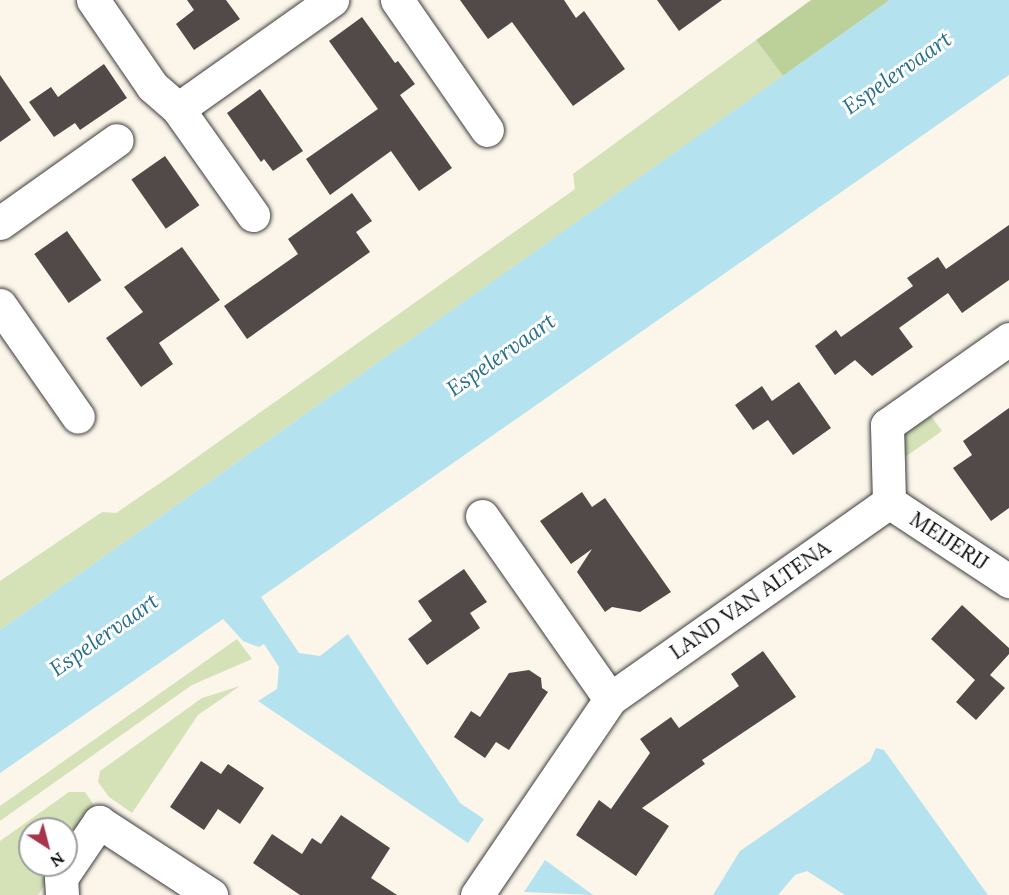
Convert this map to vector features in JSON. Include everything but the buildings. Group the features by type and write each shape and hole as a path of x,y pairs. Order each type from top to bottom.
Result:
{"street":[{"path":"93,0 152,86 178,109 253,215"},
{"path":"178,109 332,0"},
{"path":"397,0 487,130"},
{"path":"0,223 117,140"},
{"path":"0,305 78,417"},
{"path":"889,502 887,425 1009,339"},
{"name":"MEIJERIJ","path":"889,502 1009,581"},
{"name":"LAND VAN ALTENA","path":"477,895 610,699 889,502"},
{"path":"482,516 610,699"},
{"path":"62,895 61,878 99,822 211,895"}],"green space":[{"path":"811,0 890,0 783,76 756,40"},
{"path":"756,40 783,76 0,630 0,581 102,512 116,513 169,477 575,189 573,174"},
{"path":"928,412 942,431 898,462 900,437"},
{"path":"237,639 252,659 192,685 0,821 0,806"},
{"path":"240,686 198,715 132,813 109,797 98,782 100,771 202,698"},
{"path":"69,792 85,792 96,808 78,835 78,817 34,817"},
{"path":"18,828 18,877 50,877 38,895 0,895 0,841"}],"water":[{"name":"Espelervaart","path":"890,0 1009,0 1009,75 261,597 299,653 320,656 348,634 460,803 484,819 468,843 258,701 277,689 279,667 264,644 259,647 243,641 223,619 0,773 0,630"},
{"path":"876,748 884,750 988,895 845,895 807,871 795,875 778,895 713,895 740,851 870,761"},
{"path":"545,860 593,895 524,892"}]}
